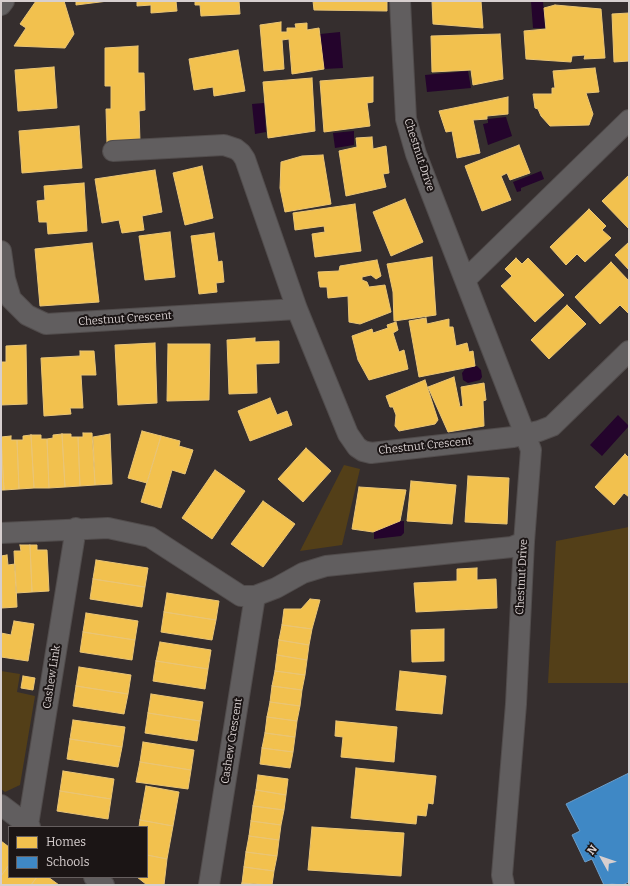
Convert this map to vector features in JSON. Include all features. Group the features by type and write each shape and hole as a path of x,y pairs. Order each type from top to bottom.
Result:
{"street":[{"path":"1,5 4,1"},
{"name":"Chestnut Drive","path":"400,1 406,119 416,154 531,450 524,542 516,704 502,875 504,885"},
{"path":"465,280 629,120"},
{"name":"Chestnut Crescent","path":"113,151 224,145 236,148 245,158 297,309 351,441 363,451 371,452 526,435 552,426 629,351"},
{"name":"Chestnut Crescent","path":"1,252 5,279 12,300 27,315 46,324 297,309"},
{"path":"1,533 76,528 108,528 150,537 241,596 255,596 276,588 303,573 326,566 512,547 524,542"},
{"name":"Cashew Link","path":"29,826 76,528"},
{"name":"Cashew Crescent","path":"209,885 255,596"},
{"path":"1,805 29,826"},
{"path":"95,878 104,885"}],"shaded area":[{"path":"531,1 543,1 545,28 533,28"},
{"path":"340,32 343,68 324,69 320,34"},
{"path":"468,71 471,88 427,92 425,75"},
{"path":"264,103 266,132 255,134 252,104"},
{"path":"506,117 512,136 488,145 483,124 488,123 488,119"},
{"path":"354,131 354,145 335,148 333,133"},
{"path":"541,171 544,179 521,188 521,191 517,192 513,182"},
{"path":"477,366 481,370 482,377 480,380 468,383 463,380 462,373 465,369"},
{"path":"618,415 629,426 602,456 590,445"},
{"path":"344,465 360,469 342,545 300,551"},
{"path":"404,521 404,533 401,536 374,539 374,524"},
{"path":"629,527 629,683 548,683 556,541"},
{"path":"1,671 20,674 17,692 35,696 20,785 5,792 1,789"}],"building: Homes":[{"path":"36,1 64,1 74,34 65,48 14,46 26,28 20,24"},
{"path":"76,1 108,1 76,5"},
{"path":"137,1 176,1 177,11 151,13 151,5 137,6"},
{"path":"195,1 239,1 240,14 201,16 200,5 195,5"},
{"path":"313,1 387,1 387,11 314,10"},
{"path":"432,1 481,1 483,28 433,24"},
{"path":"555,5 601,9 605,58 584,59 585,55 572,56 571,62 526,59 524,31 546,29 544,8"},
{"path":"629,13 629,61 614,62 612,14"},
{"path":"281,22 281,32 287,32 287,28 296,28 295,24 307,23 307,30 319,28 324,69 292,74 289,39 282,40 284,69 264,71 260,25"},
{"path":"500,34 503,79 473,85 471,70 432,72 431,36"},
{"path":"138,46 138,73 144,73 145,110 139,111 140,142 107,143 106,109 111,109 111,86 105,86 105,48"},
{"path":"238,50 245,91 214,96 213,87 194,90 189,59"},
{"path":"54,67 57,108 18,111 15,70"},
{"path":"595,68 599,92 586,93 593,114 589,125 550,126 541,116 538,109 535,108 533,94 552,94 552,88 555,88 553,71"},
{"path":"373,77 373,102 367,103 370,126 324,132 320,81"},
{"path":"312,78 315,131 268,138 263,82"},
{"path":"508,97 508,114 487,116 487,119 473,120 480,153 457,158 452,131 446,132 439,111"},
{"path":"79,126 82,168 22,173 19,131"},
{"path":"372,137 373,149 386,146 389,173 383,174 386,187 346,196 339,151 357,147 356,138"},
{"path":"519,145 530,173 510,180 507,173 501,176 511,200 482,211 465,166"},
{"path":"323,155 331,204 285,212 280,188 281,162 302,156"},
{"path":"202,166 213,218 185,225 173,173"},
{"path":"155,170 162,212 142,216 144,230 122,233 119,220 102,223 95,179"},
{"path":"629,175 629,229 602,201"},
{"path":"84,183 87,231 48,234 47,222 39,222 37,201 45,200 44,186"},
{"path":"405,199 423,242 391,256 373,212"},
{"path":"355,204 361,251 315,257 312,234 325,232 324,226 295,230 293,213"},
{"path":"589,209 606,226 602,230 611,238 585,262 577,254 566,265 550,247"},
{"path":"170,232 175,277 145,280 139,236"},
{"path":"214,233 218,262 222,261 224,282 216,283 217,292 199,294 191,236"},
{"path":"629,242 629,270 615,255"},
{"path":"92,243 99,302 40,306 35,249"},
{"path":"432,257 436,315 394,321 393,292 387,264"},
{"path":"516,258 522,264 528,258 564,295 535,322 501,286 512,276 505,269"},
{"path":"377,260 381,276 376,279 371,275 362,277 362,280 367,282 369,287 385,285 391,312 360,324 349,322 348,296 328,298 327,287 320,287 318,272 339,271 340,266"},
{"path":"611,262 629,281 629,314 620,305 600,324 575,297"},
{"path":"567,305 586,324 549,359 531,340"},
{"path":"426,318 427,324 449,319 449,327 453,327 456,346 467,343 469,352 473,351 475,366 419,377 409,321"},
{"path":"396,322 398,330 393,333 399,352 404,350 408,369 369,380 358,360 352,336 372,329 373,333 388,328 387,325"},
{"path":"255,338 255,342 279,341 279,363 256,364 257,393 229,394 227,340"},
{"path":"155,343 157,403 118,405 115,345"},
{"path":"168,344 210,344 209,400 167,401"},
{"path":"26,345 27,404 1,405 1,362 6,362 6,346"},
{"path":"80,351 94,351 96,375 81,375 83,408 70,408 71,414 44,416 41,358 80,356"},
{"path":"454,377 460,407 463,406 461,387 484,383 486,400 483,401 484,426 448,432 428,387"},
{"path":"425,380 438,420 435,424 399,431 395,426 396,415 393,407 390,407 386,396"},
{"path":"270,398 277,415 287,411 292,425 250,441 238,411"},
{"path":"142,431 161,436 147,483 128,478"},
{"path":"83,433 92,433 95,485 80,486 78,437 83,437"},
{"path":"62,434 65,487 49,488 47,439 53,438 53,435"},
{"path":"62,434 71,434 71,437 78,437 80,486 65,487"},
{"path":"110,434 112,484 95,485 93,437"},
{"path":"31,435 34,488 19,489 17,440 23,440 23,436"},
{"path":"31,435 41,435 41,439 47,439 49,488 34,488"},
{"path":"11,436 11,440 17,440 19,489 4,490 1,437"},
{"path":"161,436 180,441 179,446 193,450 185,474 172,470 161,508 141,502"},
{"path":"1,437 4,490 1,490"},
{"path":"306,448 331,471 303,502 278,479"},
{"path":"625,454 629,458 629,497 624,493 614,505 595,487"},
{"path":"215,470 245,491 212,539 182,518"},
{"path":"468,476 509,478 507,524 465,522"},
{"path":"411,481 456,485 452,524 407,521"},
{"path":"359,487 406,490 400,521 373,532 352,529"},
{"path":"263,501 295,524 263,567 231,544"},
{"path":"20,545 30,545 32,592 16,593 14,551 21,551"},
{"path":"30,545 37,545 37,550 47,550 49,591 32,592"},
{"path":"7,555 8,565 15,564 17,607 2,608 1,556"},
{"path":"96,560 148,568 145,587 93,579"},
{"path":"477,568 477,580 496,579 497,608 416,612 414,583 457,581 457,569"},
{"path":"93,579 145,587 142,607 90,599"},
{"path":"167,593 219,601 216,620 164,612"},
{"path":"310,599 320,600 312,629 282,625 284,609 301,609"},
{"path":"164,612 216,620 212,640 161,632"},
{"path":"86,613 138,621 135,640 83,632"},
{"path":"14,621 34,624 28,661 1,657 1,633 11,635"},
{"path":"282,625 312,629 309,645 279,640"},
{"path":"444,629 444,661 412,662 411,630"},
{"path":"83,632 135,640 132,660 80,652"},
{"path":"279,640 309,645 307,660 277,655"},
{"path":"160,642 211,650 208,669 156,661"},
{"path":"277,655 307,660 305,675 275,671"},
{"path":"156,661 208,669 205,689 153,681"},
{"path":"79,667 131,675 128,694 76,686"},
{"path":"275,671 305,675 302,690 272,686"},
{"path":"400,671 446,676 442,714 396,710"},
{"path":"23,676 35,678 33,690 21,688"},
{"path":"76,686 128,694 124,714 73,706"},
{"path":"272,686 302,690 300,706 270,702"},
{"path":"151,694 203,702 200,721 148,713"},
{"path":"270,702 300,706 297,721 267,717"},
{"path":"148,713 200,721 197,741 145,733"},
{"path":"267,717 297,721 295,737 265,733"},
{"path":"73,720 125,727 122,747 70,739"},
{"path":"336,721 397,727 394,762 341,757 343,737 335,736"},
{"path":"265,733 295,737 293,752 262,748"},
{"path":"70,739 122,747 118,767 67,759"},
{"path":"143,742 194,750 191,770 140,762"},
{"path":"262,748 293,752 290,768 260,764"},
{"path":"140,762 191,770 188,789 136,782"},
{"path":"356,768 436,776 433,804 428,803 426,816 417,815 416,824 351,818"},
{"path":"63,771 114,779 111,799 60,791"},
{"path":"258,775 288,779 286,795 256,790"},
{"path":"146,786 179,792 173,826 140,820"},
{"path":"256,790 286,795 284,810 253,806"},
{"path":"60,791 111,799 108,819 57,811"},
{"path":"253,806 284,810 281,825 251,821"},
{"path":"140,820 173,826 167,859 148,855 148,826 139,826"},
{"path":"251,821 281,825 279,840 249,836"},
{"path":"312,827 404,833 401,876 308,870"},
{"path":"249,836 279,840 277,856 246,852"},
{"path":"1,841 8,846 8,866 1,876"},
{"path":"246,852 277,856 274,871 244,867"},
{"path":"148,855 167,859 164,885 147,885 138,878 148,878"},
{"path":"8,866 8,878 36,878 31,885 1,885 1,876"},
{"path":"244,867 274,871 272,885 242,883"},
{"path":"36,878 49,878 59,885 31,885"},
{"path":"242,883 258,885 241,885"}],"building: Schools":[{"path":"629,773 629,882 622,885 604,885 592,859 585,862 572,835 580,831 566,804"}]}
